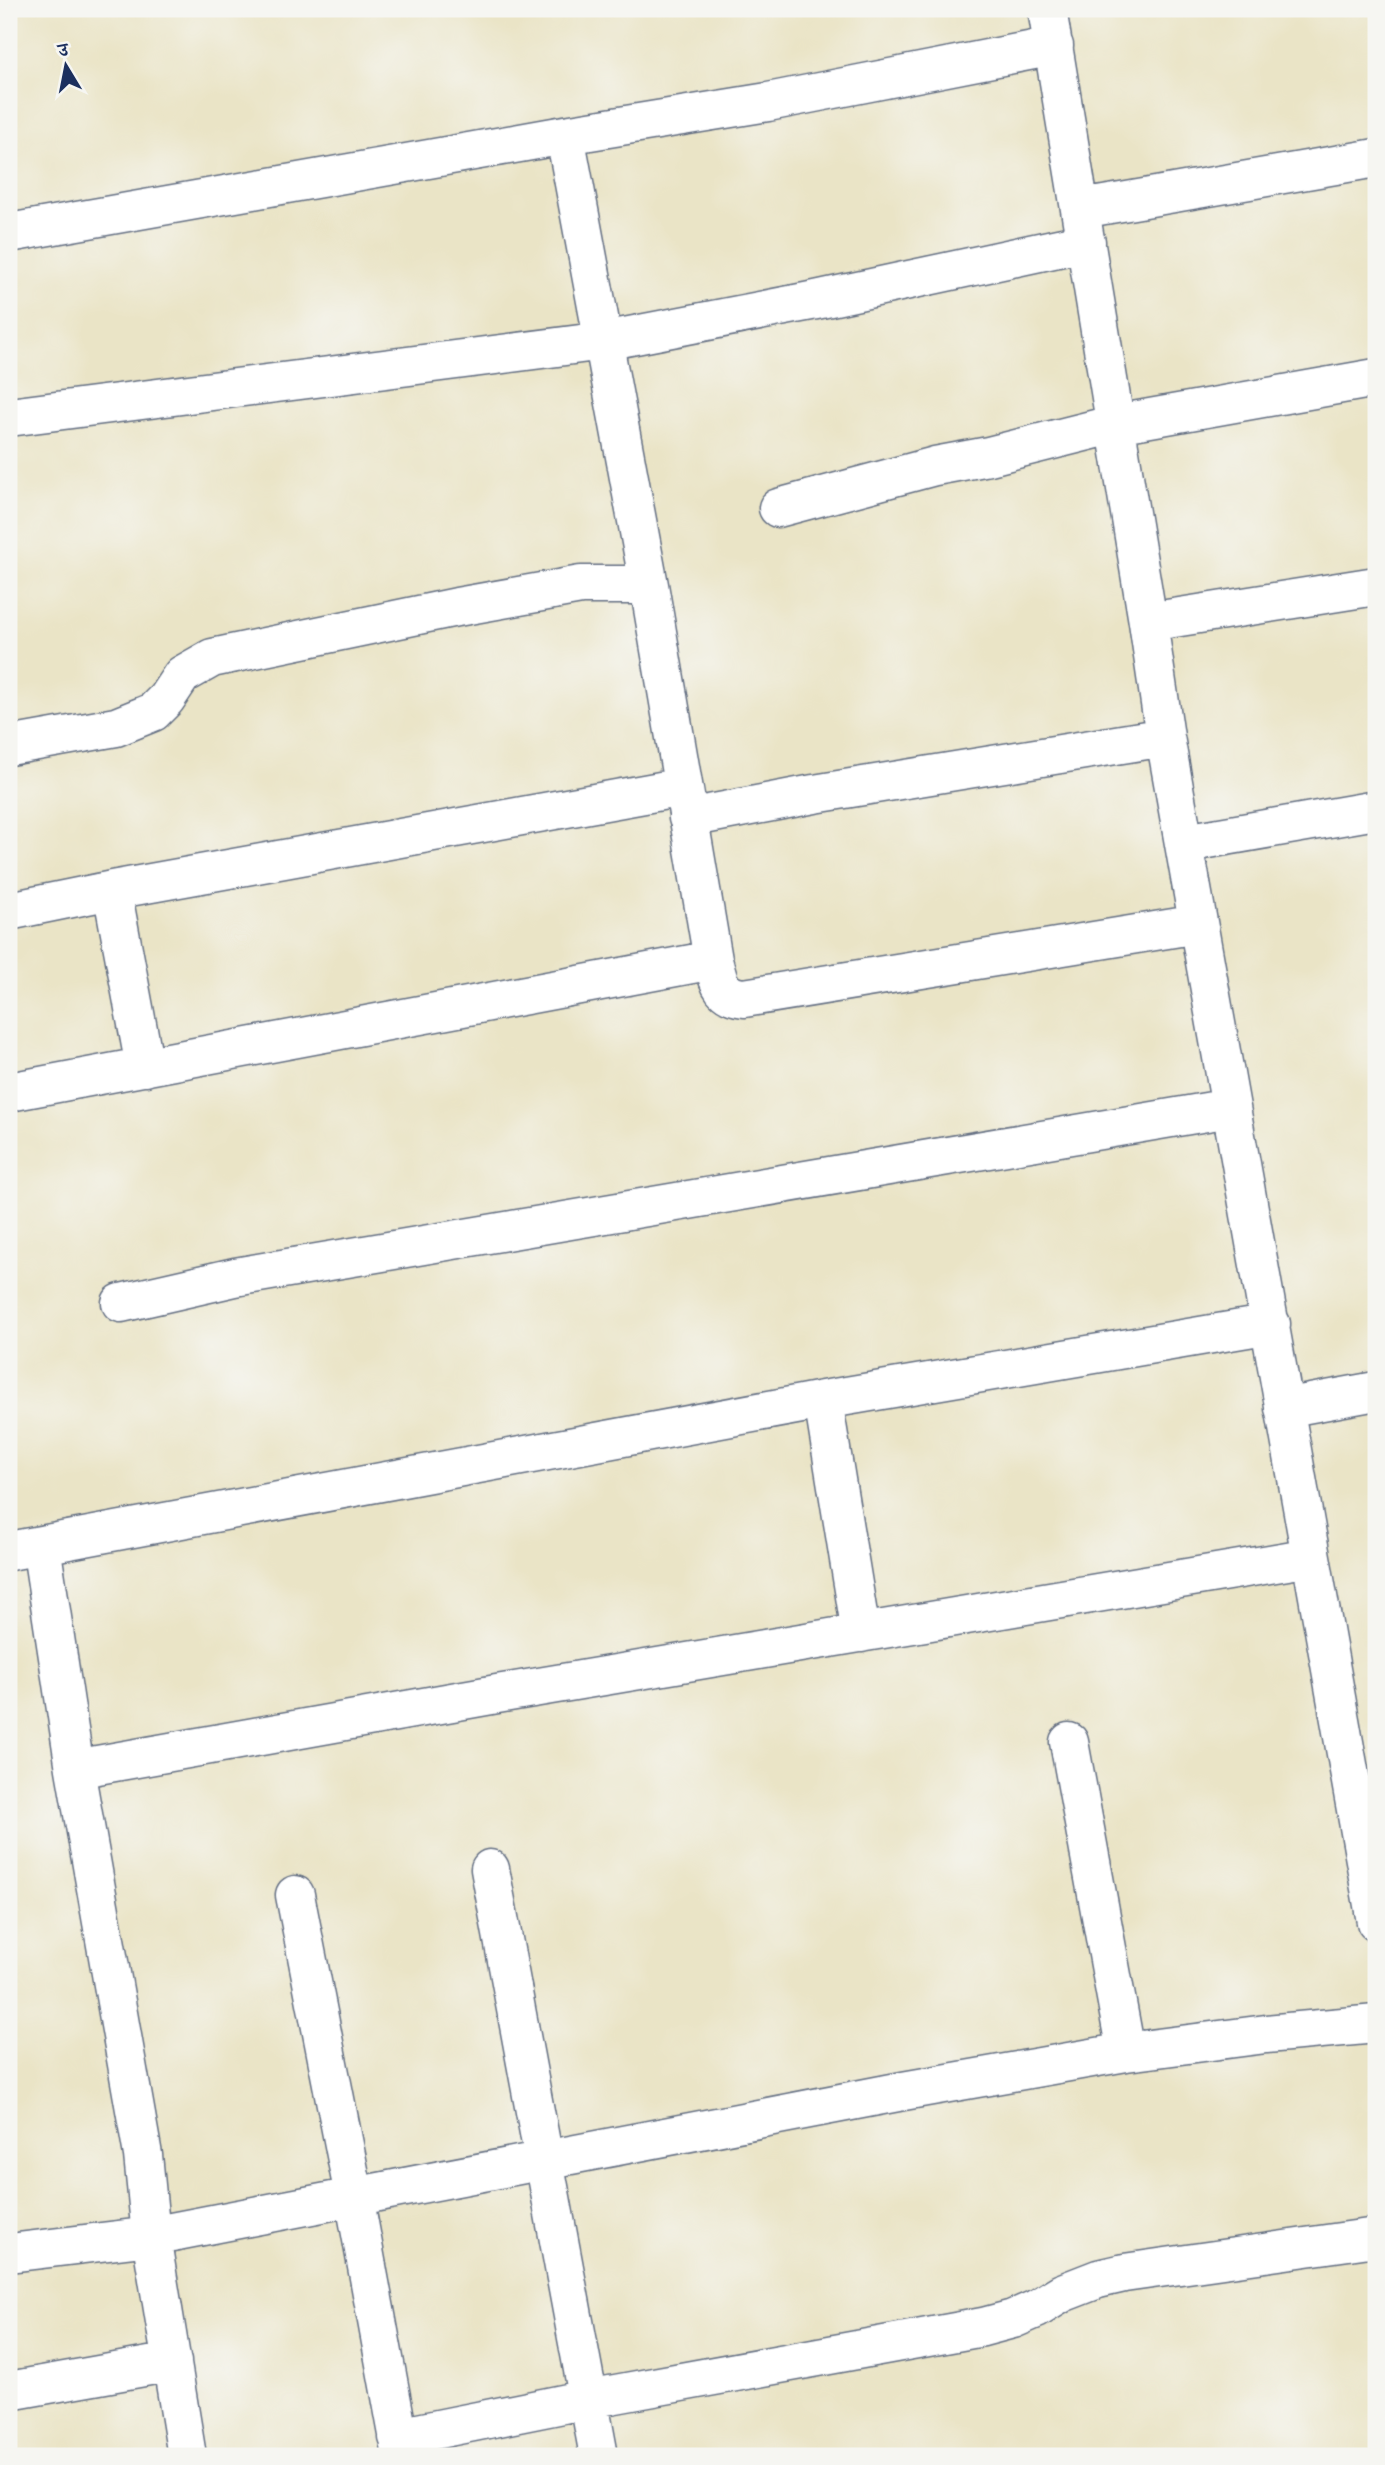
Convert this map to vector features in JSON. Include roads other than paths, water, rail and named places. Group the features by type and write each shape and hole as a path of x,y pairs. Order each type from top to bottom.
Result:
{"street":[{"path":"1047,9 1165,737 1230,1108 1311,1557 1364,1777 1376,1922"},
{"path":"9,233 768,102 1054,46"},
{"path":"565,135 649,584 713,960 720,986 731,996 744,998 1198,924"},
{"path":"9,417 604,341 816,300 1084,225 1376,158"},
{"path":"778,508 935,466 989,456 1116,424 1376,378"},
{"path":"9,746 116,727 153,712 166,699 182,675 212,658 457,607 581,585 649,584"},
{"path":"1148,622 1376,586"},
{"path":"9,911 112,890 686,802 827,792 1165,737"},
{"path":"1185,844 1376,810"},
{"path":"112,890 145,1066"},
{"path":"9,1092 713,960"},
{"path":"121,1303 235,1277 1230,1108"},
{"path":"187,2456 151,2236 143,2155 75,1769 25,1548 823,1400 1270,1324"},
{"path":"1284,1408 1376,1391"},
{"path":"823,1400 861,1633"},
{"path":"75,1769 1311,1557"},
{"path":"1069,1742 1126,2052"},
{"path":"490,1869 599,2456"},
{"path":"295,1895 400,2446 589,2399 1013,2319 1036,2309 1062,2292 1124,2273 1376,2237"},
{"path":"9,2253 151,2236 890,2094 1126,2052 1266,2034 1376,2024"},
{"path":"9,2391 172,2362"}]}
